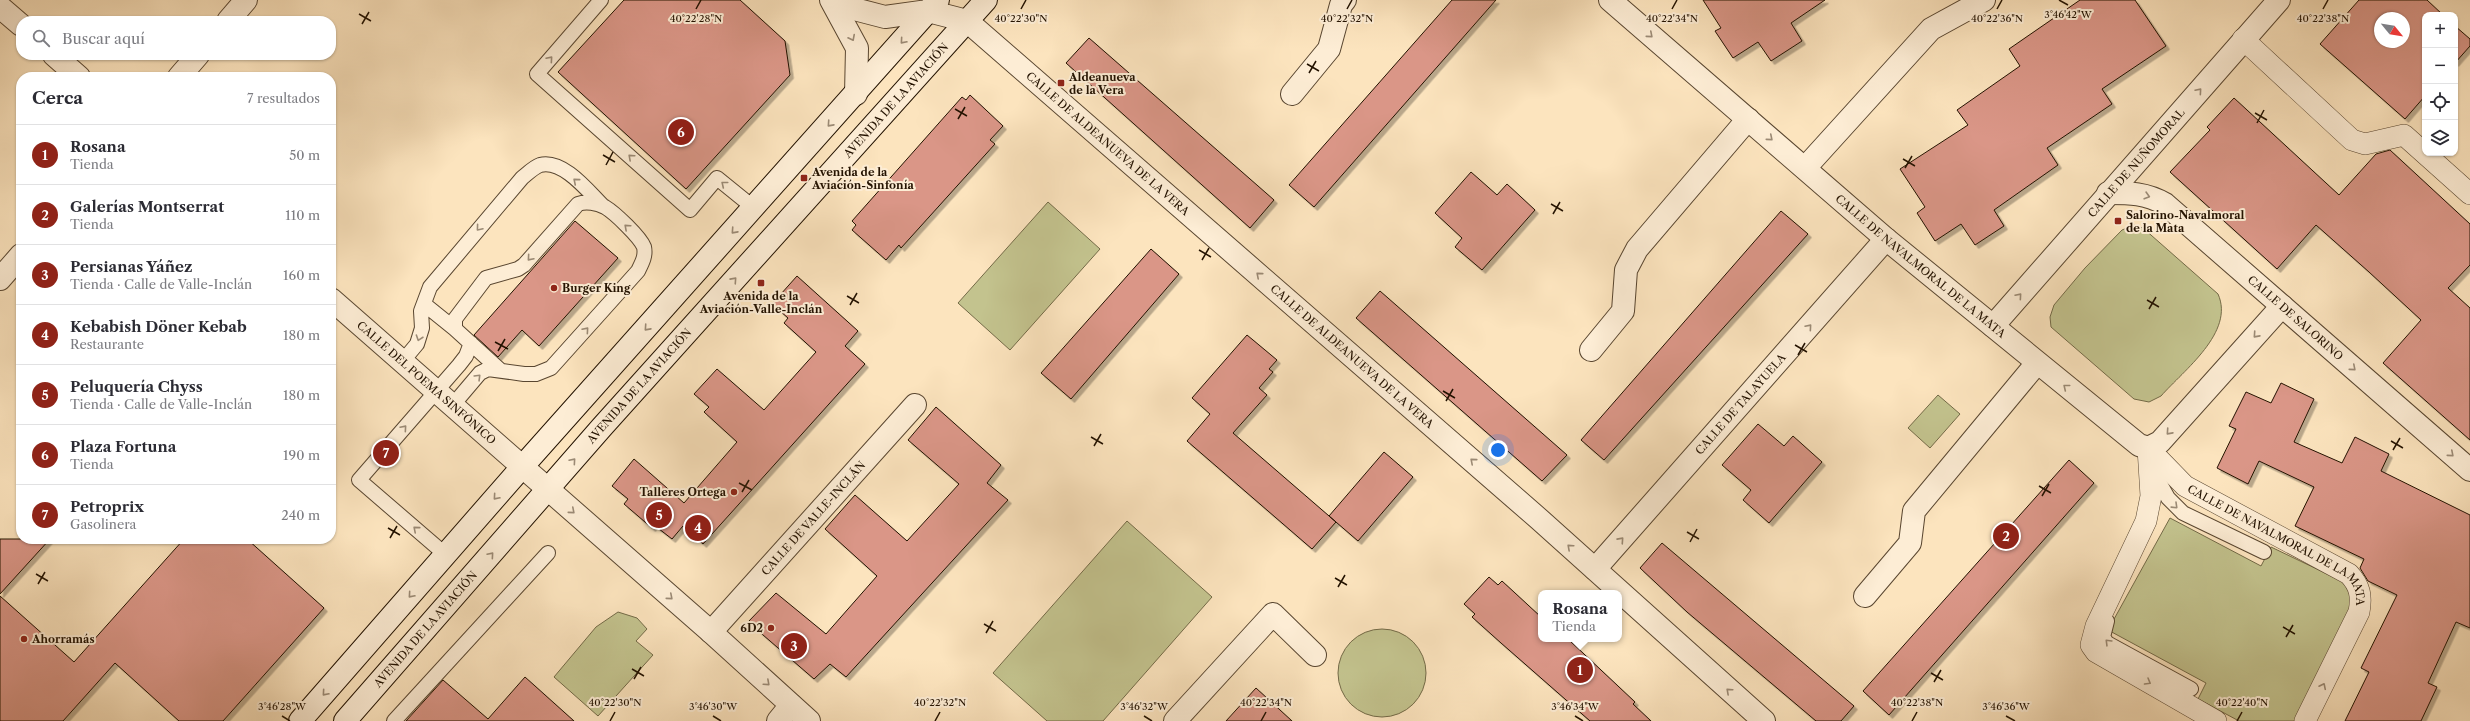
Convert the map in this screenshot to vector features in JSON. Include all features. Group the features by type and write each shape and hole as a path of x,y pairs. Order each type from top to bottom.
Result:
{"street":[{"path":"232,16 246,0"},
{"name":"AVENIDA DE LA AVIACIÓN","path":"353,718 548,490 986,0"},
{"path":"1292,94 1329,49 1341,5 1345,0"},
{"name":"CALLE DE NAVALMORAL DE LA MATA","path":"1610,0 1886,239 2139,445 2148,448 2185,486 2349,574 2357,582 2362,596 2359,612 2305,721"},
{"path":"1805,168 1931,29 1984,0"},
{"name":"CALLE DE NUÑOMORAL","path":"1993,326 2279,0"},
{"path":"833,2 857,48 856,94"},
{"path":"833,2 885,17 933,6"},
{"path":"300,721 522,467 933,6"},
{"name":"CALLE DE ALDEANUEVA DE LA VERA","path":"933,6 967,21 1617,590"},
{"path":"0,7 16,21"},
{"path":"2243,40 2352,140 2365,144 2404,135 2470,194"},
{"path":"60,60 73,72"},
{"path":"183,72 194,60"},
{"path":"1591,350 1623,311 1626,270 1637,249 1748,119"},
{"name":"CALLE DE SALORINO","path":"2108,194 2135,193 2150,196 2165,204 2470,470"},
{"name":"CALLE DE TALAYUELA","path":"1595,570 1886,239"},
{"path":"0,279 16,261"},
{"name":"CALLE DEL POEMA SINFÓNICO","path":"336,303 522,467"},
{"path":"2216,721 2096,652 2091,645 2096,626 2146,521 2151,496 2148,448 2160,442 2282,306"},
{"path":"1865,596 1910,543 1914,511 2037,363"},
{"name":"CALLE DE VALLE-INCLÁN","path":"711,632 915,405"},
{"path":"522,467 711,632 784,713 809,721"},
{"name":"CALLE DE ALDEANUEVA DE LA VERA","path":"1622,595 1759,720"},
{"path":"1175,721 1273,614 1315,655"}],"lane":[{"path":"601,0 537,74 690,210 717,178 754,208"},
{"path":"402,362 417,344 422,328 422,311 430,286 522,178 538,166 550,164 565,171 640,239 644,249 644,260 638,271 551,368 536,374 488,369 480,374 452,406"},
{"path":"455,329 455,319 486,278 518,269 524,265 578,204 586,202 605,207"},
{"path":"424,304 455,329 500,370"},
{"path":"446,555 359,480 466,356 471,343"},
{"path":"2148,448 2158,496 2154,514 2109,613 2103,637 2107,643 2118,650 2191,689"},
{"path":"2154,473 2168,498 2183,513 2264,552"},
{"path":"394,721 548,553"}],"green space":[{"path":"1048,202 1100,249 1010,350 958,303"},
{"path":"2134,225 2143,228 2218,294 2221,308 2220,322 2214,336 2204,350 2161,396 2149,402 2134,399 2051,327 2050,317 2054,305 2085,268 2122,230"},
{"path":"1938,395 1960,414 1930,448 1908,428"},
{"path":"2170,518 2261,566 2271,547 2348,584 2352,605 2294,721 2239,721 2198,699 2206,683 2108,630"},
{"path":"1127,521 1212,597 1103,721 1047,721 993,673"},
{"path":"618,612 637,618 647,629 636,641 653,655 598,716 554,677 596,627"},
{"path":"1382,629 1399,633 1413,642 1422,656 1426,673 1422,690 1413,704 1399,713 1382,717 1365,713 1351,704 1342,690 1338,673 1342,656 1351,642 1365,633"}],"building":[{"path":"624,0 740,0 785,41 790,75 686,189 558,72"},
{"path":"1452,0 1496,0 1314,207 1289,185"},
{"path":"1703,0 1825,0 1791,23 1802,41 1771,61 1758,42 1733,58 1715,31 1721,28"},
{"path":"2080,0 2135,0 2166,46 2102,89 2112,104 2047,148 2058,165 1994,210 2004,226 1975,245 1961,224 1935,241 1917,213 1925,207 1900,169 1968,125 1957,110 2020,66 2009,49"},
{"path":"2359,0 2427,0 2440,12 2422,12 2422,99 2405,119 2320,44"},
{"path":"2458,29 2470,39 2470,46 2458,60"},
{"path":"1089,38 1274,200 1250,228 1066,63"},
{"path":"970,95 1003,126 990,140 995,144 901,248 899,245 886,260 852,230 856,225 852,221 962,97 966,100"},
{"path":"2234,98 2339,195 2376,154 2390,150 2470,224 2470,265 2448,288 2470,308 2470,440 2383,363 2421,320 2369,272 2316,225 2277,269 2170,172 2210,130 2207,127"},
{"path":"1471,172 1497,195 1507,184 1535,210 1482,270 1455,247 1462,238 1435,213"},
{"path":"1781,211 1808,234 1604,460 1581,440"},
{"name":"Burger King","path":"575,221 618,258 539,346 522,330 498,357 474,335"},
{"path":"1151,249 1179,274 1071,399 1041,373"},
{"path":"797,276 858,331 845,346 865,364 703,544 683,526 672,539 654,525 652,528 624,504 628,499 612,486 634,459 684,503 737,442 704,412 709,407 694,394 717,369 764,410 816,352 784,323 788,318 772,304"},
{"path":"1380,291 1567,455 1542,481 1356,318"},
{"path":"1247,335 1277,360 1269,369 1273,372 1259,388 1267,395 1233,433 1336,522 1312,549 1187,441 1210,414 1192,398"},
{"path":"2281,383 2314,399 2294,442 2342,463 2355,437 2389,454 2381,471 2470,515 2470,628 2456,622 2428,683 2437,687 2421,721 2345,721 2369,672 2361,668 2397,595 2368,581 2360,568 2364,559 2295,526 2314,487 2259,461 2248,484 2217,468 2236,429 2229,426 2246,392 2271,403"},
{"path":"936,407 1001,465 987,483 1008,500 846,677 830,664 814,679 748,622 776,593 826,634 877,576 825,529 855,495 907,541 959,484 908,440"},
{"path":"1758,424 1784,446 1793,436 1822,462 1769,523 1743,500 1751,490 1722,465"},
{"path":"1384,452 1413,477 1358,541 1329,516"},
{"path":"2069,460 2094,483 1889,715 1863,691"},
{"path":"0,539 16,539 16,544 45,544 0,594"},
{"path":"1662,543 1854,706 1841,721 1816,721 1687,612 1640,568"},
{"path":"180,544 253,544 324,608 223,721 179,721 115,663 63,721 0,721 0,596 74,662"},
{"path":"1489,577 1498,585 1502,581 1538,614 1538,642 1571,642 1635,702 1633,704 1651,721 1590,721 1472,617 1475,614 1464,604"},
{"path":"525,677 574,721 406,721 443,680 488,719"},
{"path":"1256,688 1292,721 1226,721"}],"place":[{"name":"Aldeanueva de la Vera","path":"1061,83"},
{"name":"Plaza Fortuna","path":"681,132"},
{"name":"Avenida de la Aviación-Sinfonía","path":"804,178"},
{"name":"Salorino-Navalmoral de la Mata","path":"2118,221"},
{"name":"Avenida de la Aviación-Valle-Inclán","path":"761,283"},
{"name":"Burger King","path":"554,288"},
{"name":"Petroprix","path":"386,453"},
{"name":"Talleres Ortega","path":"734,492"},
{"name":"Peluquería Chyss","path":"659,515"},
{"name":"Kebabish Döner Kebab","path":"698,528"},
{"name":"Galerías Montserrat","path":"2006,536"},
{"name":"6D2","path":"771,628"},
{"name":"Ahorramás","path":"24,639"},
{"name":"Persianas Yáñez","path":"794,646"},
{"name":"Rosana","path":"1580,670"}]}
